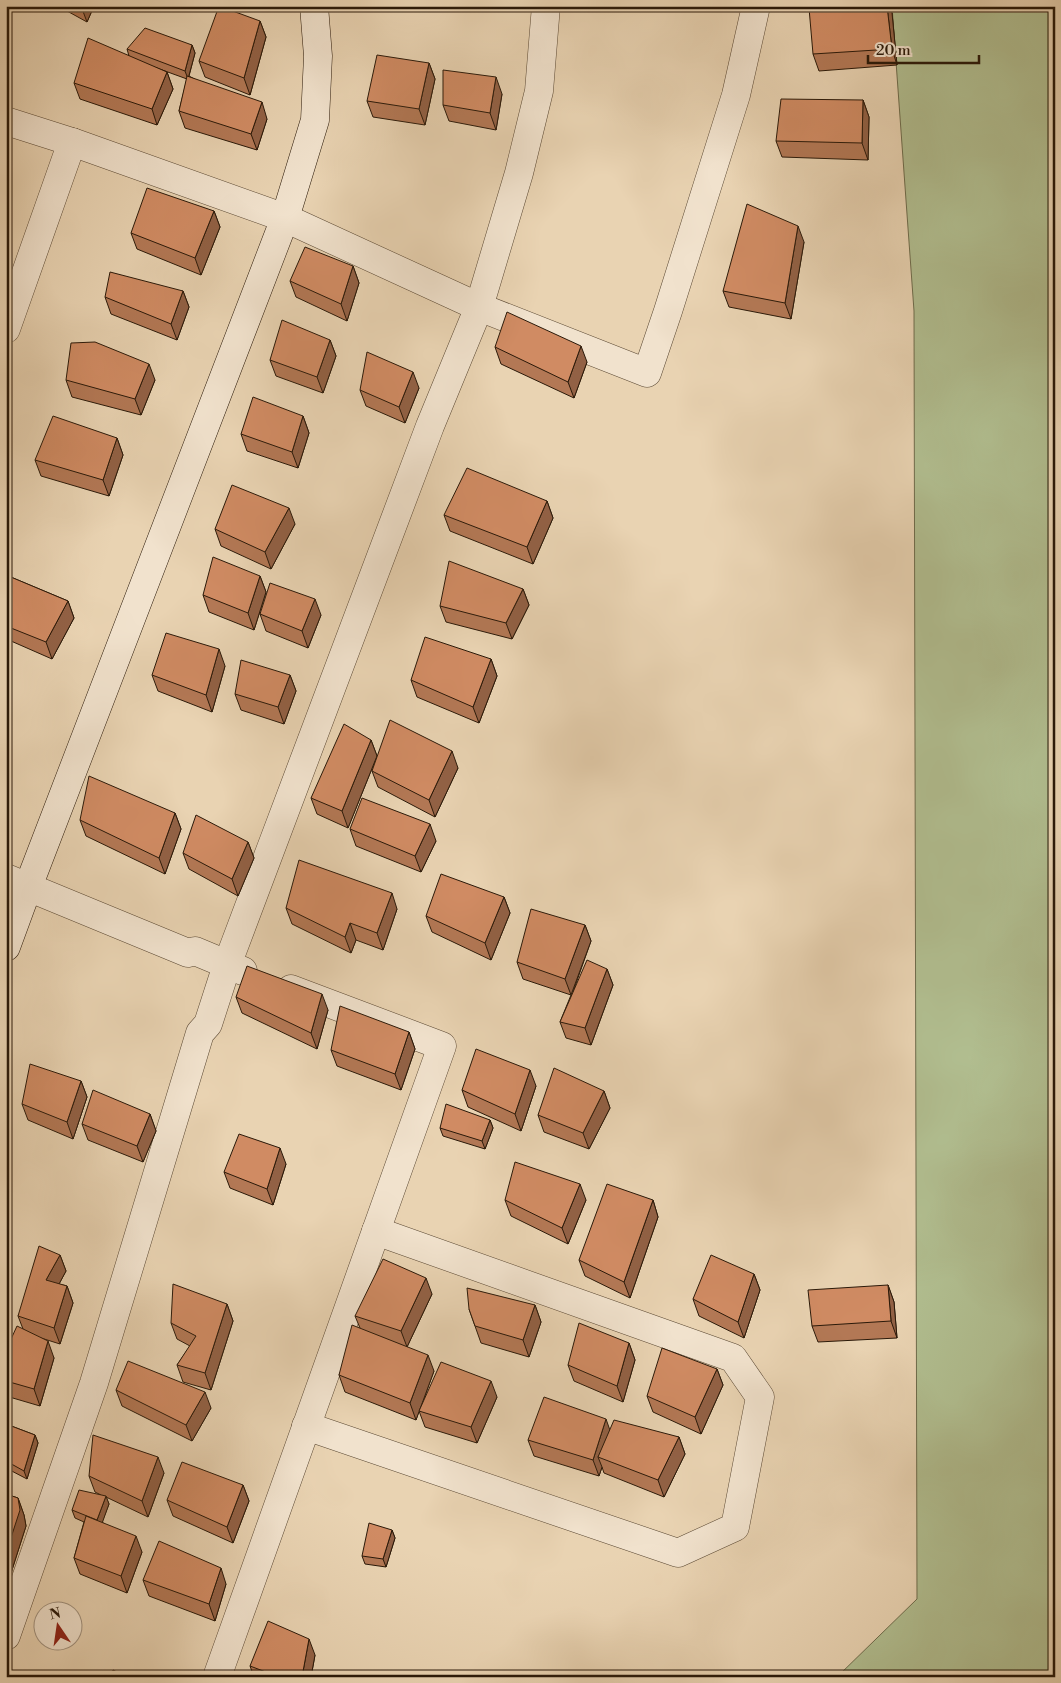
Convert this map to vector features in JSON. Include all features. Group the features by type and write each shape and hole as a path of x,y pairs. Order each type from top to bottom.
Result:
{"street":[{"path":"6,947 17,882 285,218 315,120 318,56 314,6"},
{"path":"6,1636 94,1382 200,1033 208,1024 227,965 430,426 478,308 519,173 539,91 546,6"},
{"path":"6,121 72,142 285,218 478,308 647,373 736,95 756,6"},
{"path":"6,329 72,142"},
{"path":"17,882 188,953 195,951 227,965 442,1046 217,1677"},
{"path":"306,1426 678,1553 734,1527 760,1397 733,1358 376,1231"}],"green space":[{"path":"892,6 1055,6 1055,1677 837,1677 917,1599 914,311"}],"building":[{"path":"219,6 260,21 244,78 199,61"},
{"path":"818,6 887,6 892,49 813,54 809,8"},
{"path":"145,28 192,45 185,71 127,49"},
{"path":"88,38 167,72 152,109 74,83"},
{"path":"377,55 429,63 419,109 367,101"},
{"path":"443,70 496,77 490,113 443,105"},
{"path":"187,76 262,102 251,134 179,111"},
{"path":"781,99 863,100 862,143 776,141"},
{"path":"147,188 214,211 195,258 131,233"},
{"path":"747,204 798,226 785,303 723,291"},
{"path":"305,247 353,266 341,304 290,281"},
{"path":"110,272 183,291 171,324 105,297"},
{"path":"507,312 581,346 568,382 495,347"},
{"path":"282,320 330,340 317,377 270,360"},
{"path":"95,342 149,364 135,399 66,380 71,343"},
{"path":"367,352 413,372 399,407 360,390"},
{"path":"253,397 303,416 292,452 241,434"},
{"path":"53,416 117,438 103,480 35,460"},
{"path":"467,468 547,501 527,547 444,515"},
{"path":"232,485 289,508 265,552 215,529"},
{"path":"213,557 260,576 248,613 203,595"},
{"path":"449,561 523,589 506,623 440,606"},
{"path":"6,575 68,601 46,642 6,626"},
{"path":"270,583 315,599 302,631 260,614"},
{"path":"166,633 219,649 206,695 152,675"},
{"path":"425,637 491,659 473,707 411,680"},
{"path":"241,660 290,675 278,707 235,694"},
{"path":"390,720 452,751 429,800 372,771"},
{"path":"344,724 371,740 342,811 311,798"},
{"path":"89,776 175,813 159,858 80,820"},
{"path":"362,798 430,824 415,856 350,829"},
{"path":"196,815 248,842 232,879 183,853"},
{"path":"299,860 392,893 377,933 350,923 345,937 286,908"},
{"path":"441,874 504,897 485,943 426,916"},
{"path":"531,909 585,925 565,979 517,962"},
{"path":"587,960 607,969 585,1028 560,1022"},
{"path":"247,966 322,994 311,1033 236,997"},
{"path":"340,1006 409,1032 395,1074 331,1050"},
{"path":"476,1049 530,1070 515,1114 462,1090"},
{"path":"30,1064 81,1081 67,1122 22,1104"},
{"path":"554,1068 604,1091 583,1133 538,1115"},
{"path":"93,1090 150,1114 137,1146 82,1124"},
{"path":"446,1104 490,1120 482,1141 440,1128"},
{"path":"239,1134 280,1148 267,1189 224,1172"},
{"path":"515,1162 580,1184 562,1228 505,1200"},
{"path":"607,1184 653,1200 624,1282 579,1260"},
{"path":"39,1246 60,1255 46,1280 67,1286 54,1328 18,1316"},
{"path":"711,1255 754,1274 738,1322 693,1299"},
{"path":"383,1259 426,1278 401,1331 355,1316"},
{"path":"173,1284 227,1304 205,1373 177,1365 196,1336 171,1323"},
{"path":"888,1285 891,1321 812,1326 808,1290"},
{"path":"467,1288 535,1305 523,1340 475,1326 469,1309"},
{"path":"579,1323 629,1343 617,1386 568,1365"},
{"path":"352,1325 428,1355 410,1403 339,1375"},
{"path":"17,1326 48,1341 34,1389 6,1381 6,1350"},
{"path":"662,1348 717,1369 695,1417 647,1396"},
{"path":"128,1361 205,1392 186,1425 116,1390"},
{"path":"441,1362 491,1381 471,1427 419,1411"},
{"path":"544,1397 606,1419 593,1460 528,1440"},
{"path":"614,1420 679,1437 658,1480 598,1457"},
{"path":"6,1424 35,1435 24,1471 6,1461"},
{"path":"93,1435 158,1457 142,1501 89,1476"},
{"path":"182,1462 243,1485 227,1527 167,1500"},
{"path":"79,1490 106,1496 97,1520 72,1510"},
{"path":"6,1494 18,1498 20,1510 6,1553"},
{"path":"86,1516 136,1536 121,1576 74,1558"},
{"path":"369,1523 392,1530 383,1559 362,1556"},
{"path":"159,1541 221,1568 209,1604 143,1580"},
{"path":"268,1621 309,1639 302,1677 279,1677 250,1666"},
{"path":"113,1670 127,1677 111,1677"}]}
